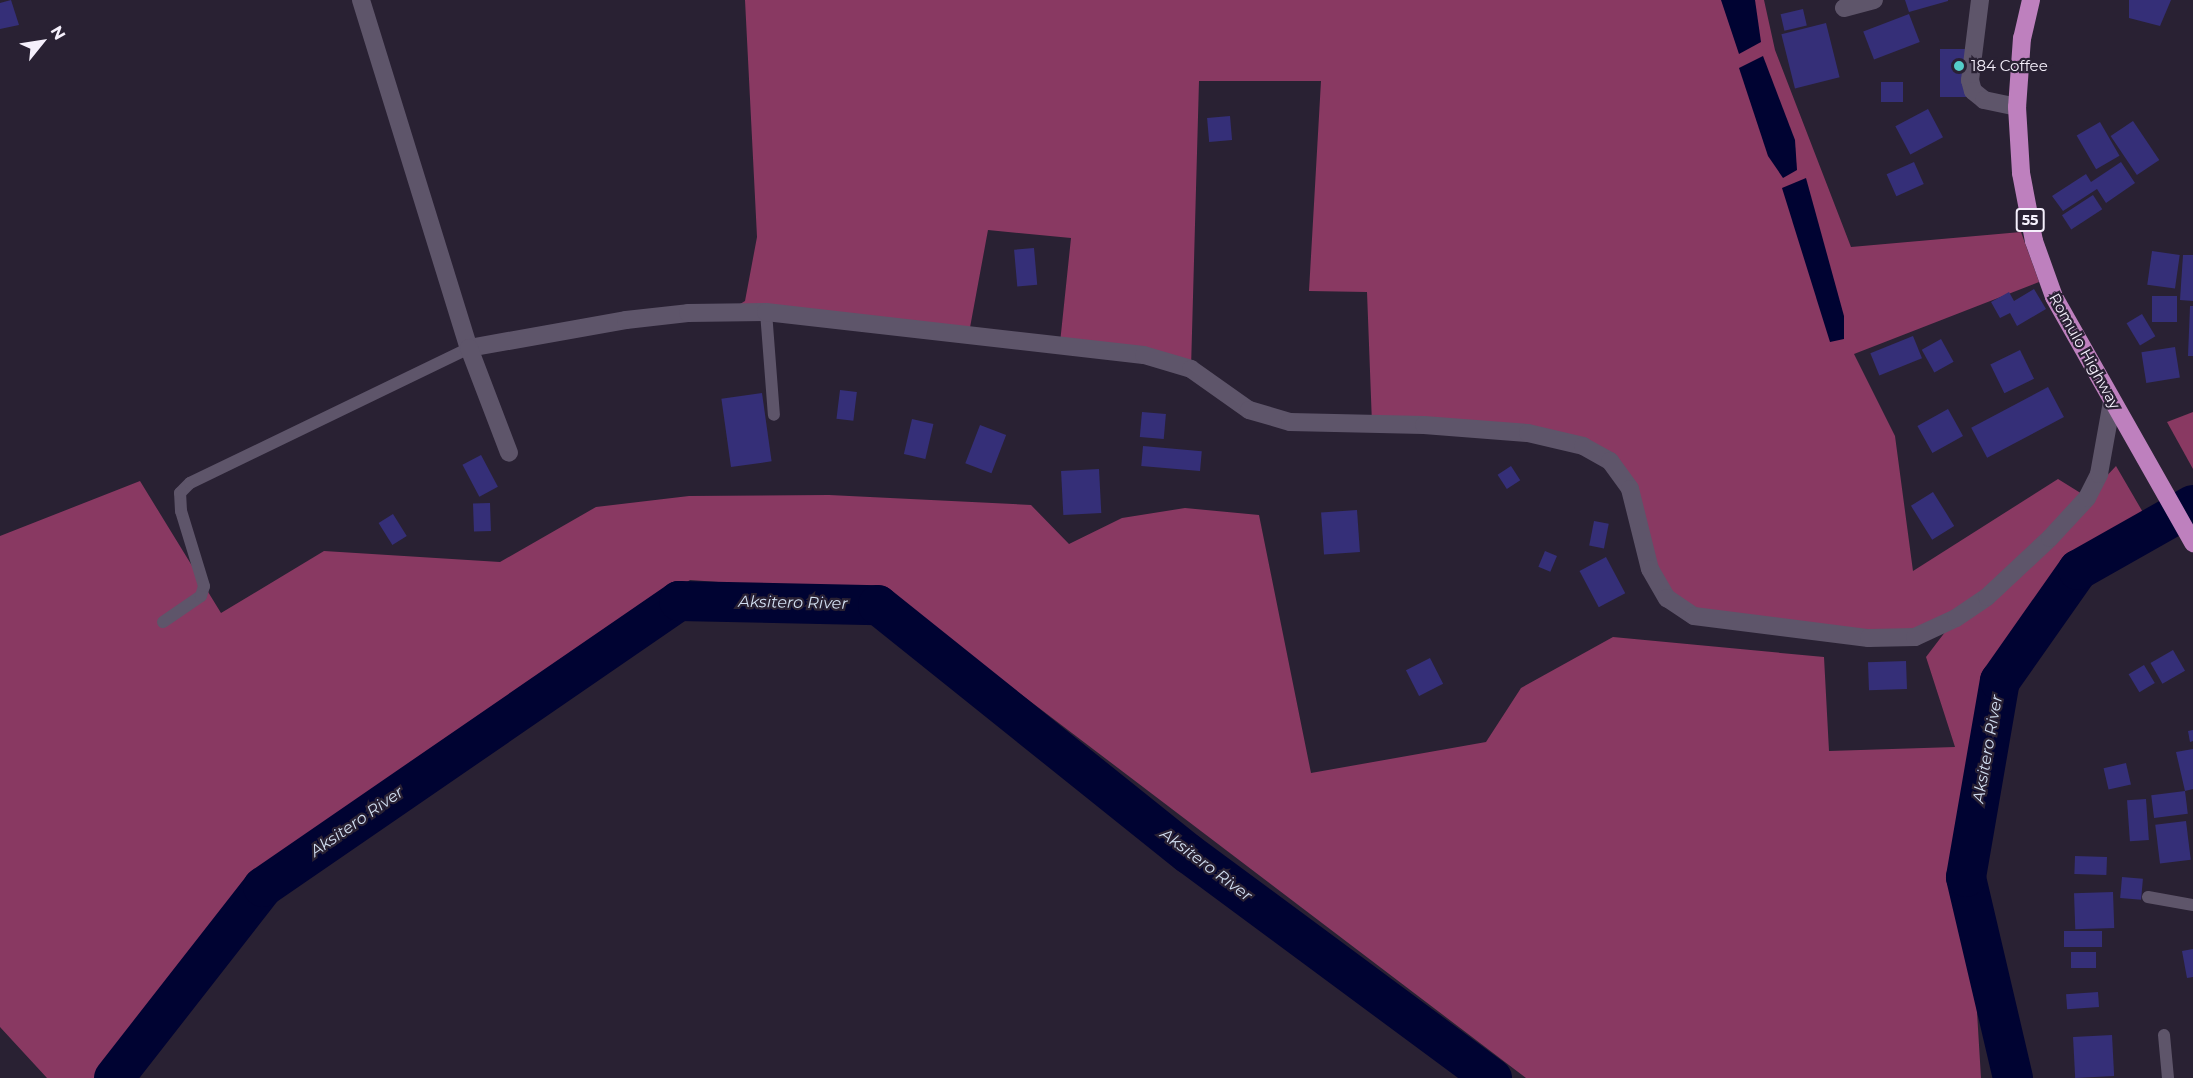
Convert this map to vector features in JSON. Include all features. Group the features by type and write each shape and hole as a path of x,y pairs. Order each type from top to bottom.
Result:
{"highway":[{"name":"Romulo Highway","path":"2031,0 2022,38 2017,107 2021,173 2034,242 2054,297 2193,543"}],"street":[{"path":"361,0 469,348 509,453"},
{"path":"1844,8 1874,0"},
{"path":"1980,0 1970,80 1973,91 1984,100 2017,107"},
{"path":"469,348 626,320 688,313 766,312 1144,355 1191,369 1249,410 1290,422 1424,425 1528,433 1583,446 1610,461 1630,489 1650,569 1672,602 1694,616 1869,638 1915,637 1956,618 1987,597 2050,538 2087,498 2100,474 2112,402"}],"lane":[{"path":"766,312 774,415"},
{"path":"163,622 201,596 204,586 181,511 180,493 190,483 469,348"},
{"path":"2148,897 2193,905"},
{"path":"2164,1035 2168,1078"}],"shaded area":[{"path":"745,0 1764,0 1775,50 1851,247 2021,232 2039,282 1854,354 1895,436 1913,571 2058,479 2087,497 2116,466 2148,521 2078,570 2000,681 1968,863 1981,1078 1526,1078 889,594 690,580 257,870 95,1078 47,1078 0,1027 0,536 140,481 221,613 324,551 500,562 596,507 689,496 829,495 1031,505 1069,544 1122,518 1185,508 1259,515 1311,773 1486,742 1521,688 1613,637 1824,657 1829,751 1955,747 1926,657 1955,619 1915,637 1709,618 1673,602 1650,569 1630,490 1583,446 1372,424 1367,292 1309,291 1321,81 1199,81 1191,369 1060,343 1071,238 988,230 969,333 727,312 745,301 757,237"},
{"path":"1721,0 1755,0 1761,42 1739,54"},
{"path":"1763,56 1795,140 1797,170 1783,178 1768,156 1739,68"},
{"path":"1806,178 1844,316 1844,339 1830,342 1782,188"},
{"path":"2193,412 2193,469 2167,422"}],"building":[{"path":"11,0 19,25 0,29 0,3"},
{"path":"1905,0 1948,0 1948,1 1909,12"},
{"path":"2129,0 2171,0 2160,26 2129,18"},
{"path":"1803,9 1807,26 1784,31 1781,14"},
{"path":"1909,14 1920,42 1874,60 1863,32"},
{"path":"1826,23 1840,77 1795,88 1781,34"},
{"path":"1940,49 1968,49 1968,97 1940,97"},
{"path":"1881,82 1903,82 1903,102 1881,102"},
{"path":"1928,109 1943,137 1910,155 1895,126"},
{"path":"1230,116 1232,140 1209,142 1207,118"},
{"path":"2133,121 2159,160 2137,175 2111,136"},
{"path":"2100,122 2120,156 2096,169 2077,136"},
{"path":"1914,162 1924,184 1896,196 1887,174"},
{"path":"2121,162 2135,183 2106,203 2097,189 2063,211 2052,196 2086,174 2091,182"},
{"path":"2093,195 2102,209 2071,229 2062,215"},
{"path":"1034,248 1037,285 1017,287 1014,250"},
{"path":"2152,251 2180,255 2175,289 2147,285"},
{"path":"2183,255 2193,255 2193,301 2180,300"},
{"path":"2034,289 2046,309 2017,326 2010,313 2000,318 1991,302 2009,292 2014,301"},
{"path":"2152,296 2177,296 2177,322 2152,322"},
{"path":"2190,306 2193,306 2193,356 2188,356"},
{"path":"2142,314 2155,336 2140,346 2127,323"},
{"path":"1913,336 1922,358 1879,375 1870,353"},
{"path":"1941,339 1954,362 1934,372 1922,350"},
{"path":"2175,347 2180,378 2146,383 2141,352"},
{"path":"2020,350 2034,379 2004,393 1990,364"},
{"path":"2048,387 2064,417 1987,458 1971,428"},
{"path":"840,390 857,392 853,421 836,419"},
{"path":"762,393 772,461 731,467 721,399"},
{"path":"1948,409 1963,436 1932,453 1917,426"},
{"path":"1142,412 1166,414 1164,439 1140,437"},
{"path":"912,419 933,424 925,459 904,454"},
{"path":"980,425 1006,435 991,473 965,463"},
{"path":"1143,446 1202,451 1200,471 1141,466"},
{"path":"481,455 498,487 479,497 462,465"},
{"path":"1511,466 1520,480 1507,489 1498,475"},
{"path":"1099,469 1101,513 1063,515 1061,471"},
{"path":"1933,492 1954,526 1932,540 1911,506"},
{"path":"490,503 491,531 474,532 473,504"},
{"path":"1357,510 1360,552 1324,554 1321,513"},
{"path":"393,514 407,536 392,545 379,523"},
{"path":"1594,521 1609,524 1604,548 1589,546"},
{"path":"1545,551 1557,556 1550,572 1538,567"},
{"path":"1606,557 1625,593 1599,607 1580,571"},
{"path":"2173,650 2185,671 2162,684 2150,663"},
{"path":"1430,658 1443,684 1419,696 1406,670"},
{"path":"1906,661 1907,689 1869,690 1868,662"},
{"path":"2144,665 2155,683 2139,692 2129,674"},
{"path":"2193,730 2193,741 2190,742 2188,731"},
{"path":"2193,749 2193,789 2185,791 2176,752"},
{"path":"2126,763 2131,784 2109,790 2104,768"},
{"path":"2185,791 2188,814 2154,818 2151,795"},
{"path":"2146,799 2149,840 2130,841 2127,800"},
{"path":"2186,821 2191,860 2160,863 2155,825"},
{"path":"2075,856 2107,857 2106,875 2074,874"},
{"path":"2122,877 2143,879 2141,900 2120,898"},
{"path":"2113,892 2114,928 2075,929 2074,893"},
{"path":"2064,931 2102,931 2102,947 2064,947"},
{"path":"2193,949 2193,977 2187,978 2182,951"},
{"path":"2071,952 2096,952 2096,968 2071,968"},
{"path":"2098,992 2099,1007 2067,1009 2066,994"},
{"path":"2112,1035 2114,1076 2075,1078 2073,1037"}],"waterway":[{"name":"Aksitero River","path":"2013,1078 1966,877 2000,681 2078,570 2193,505"},
{"name":"Aksitero River","path":"114,1078 263,887 679,601 878,605 1189,854 1492,1078"}],"place":[{"name":"184 Coffee","path":"1959,66"}]}
